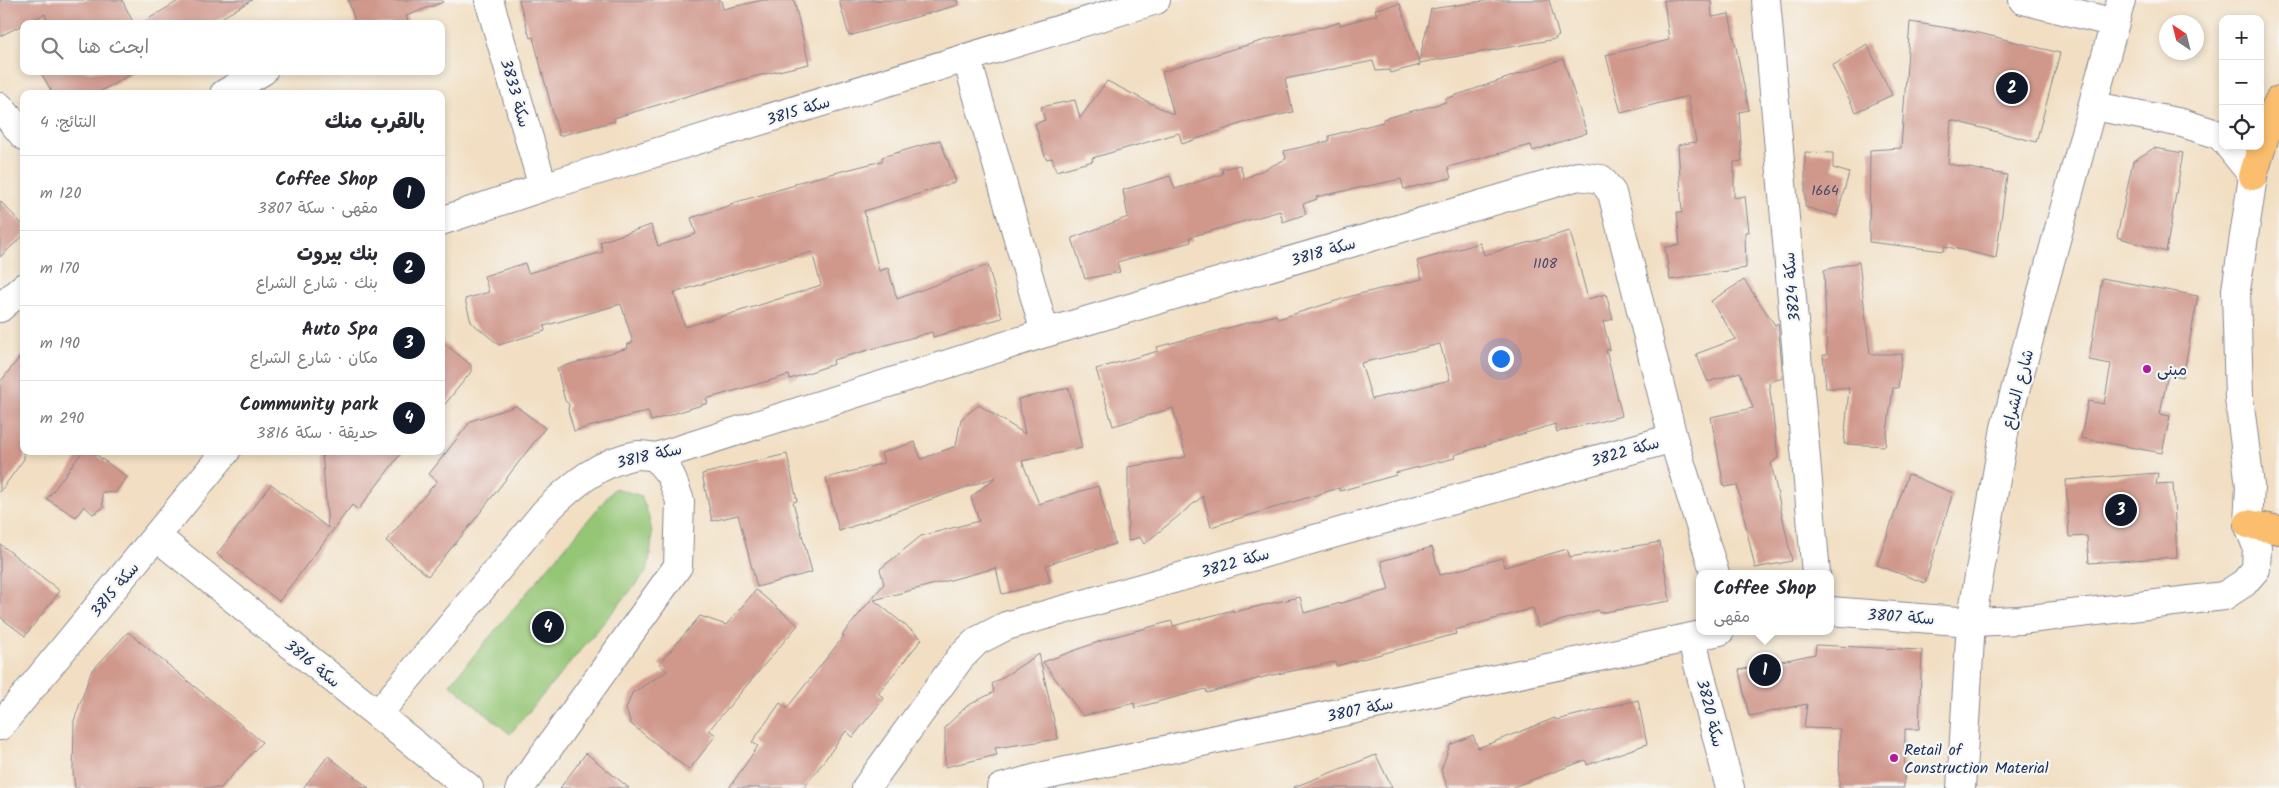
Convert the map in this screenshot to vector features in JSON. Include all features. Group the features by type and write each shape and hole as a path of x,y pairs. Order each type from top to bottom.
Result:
{"highway":[{"path":"2253,176 2271,116 2279,100"},
{"path":"2248,524 2279,530"}],"street":[{"name":"سكة 3833","path":"489,0 543,186"},
{"name":"سكة 3815","path":"445,220 543,186 1156,0"},
{"name":"سكة 3824","path":"1766,0 1816,570"},
{"path":"2023,0 2118,12"},
{"name":"شارع الشراع","path":"1961,788 1971,622 2006,428 2118,12"},
{"path":"966,59 1045,333"},
{"path":"231,90 256,75"},
{"path":"2094,106 2182,123 2219,135"},
{"path":"0,107 20,131"},
{"path":"2232,150 2253,176 2236,290 2239,398 2250,486 2248,524"},
{"name":"سكة 3818","path":"378,714 545,512 566,490 587,475 637,455 656,457 1045,333 1578,176 1601,179 1612,193 1673,438"},
{"path":"0,308 20,291"},
{"path":"1673,438 1714,570"},
{"name":"سكة 3822","path":"866,788 960,658 977,641 1006,626 1673,438"},
{"name":"سكة 3815","path":"0,726 223,455"},
{"path":"520,788 678,566 680,501 671,476 656,457"},
{"name":"سكة 3807","path":"1834,611 1971,622 2020,620 2224,596 2244,583 2256,569 2257,547 2248,524"},
{"name":"سكة 3816","path":"157,537 469,788"},
{"name":"سكة 3807","path":"1001,788 1050,782 1701,635"},
{"name":"سكة 3820","path":"1691,637 1730,788"}],"green space":[{"path":"615,488 641,496 652,532 647,571 510,734 450,684"}],"building":[{"path":"0,0 122,0 132,20 47,20 45,14 33,20 20,20 20,26 0,36"},
{"path":"180,0 252,0 218,20 147,20"},
{"path":"348,0 442,0 443,2 406,16 408,20 355,20"},
{"path":"519,0 721,0 723,9 763,0 794,0 809,64 744,79 614,118 615,121 559,136 533,37 530,38"},
{"path":"839,0 957,0 958,5 849,36"},
{"path":"1490,0 1549,0 1559,36 1556,39 1419,63 1420,65 1390,73 1389,70 1376,71 1373,61 1285,79 1293,112 1243,123 1182,144 1179,133 1092,158 1093,161 1056,171 1052,158 1046,159 1035,124 1045,120 1041,107 1075,100 1080,118 1107,81 1174,115 1162,72 1276,37 1321,28 1340,22 1340,25 1377,15 1375,9 1400,4 1419,62 1431,9"},
{"path":"1664,0 1711,0 1712,17 1729,14 1749,110 1739,112 1742,161 1734,162 1734,198 1745,196 1749,232 1745,232 1746,268 1670,280 1665,247 1680,245 1677,212 1682,213 1678,145 1696,142 1688,96 1621,113 1606,55 1669,40"},
{"path":"1910,22 1979,33 2060,53 2036,142 1951,120 1948,164 2007,175 1996,258 1944,246 1944,251 1869,242 1870,150 1901,148"},
{"path":"1867,44 1892,95 1856,112 1832,66"},
{"path":"1563,59 1587,133 1533,151 1531,145 1448,167 1451,178 1404,189 1401,179 1316,197 1317,199 1303,204 1306,214 1283,222 1280,211 1190,237 1191,242 1117,262 1120,272 1085,279 1072,238 1128,217 1123,190 1170,176 1175,189 1223,174 1222,169 1240,165 1244,179 1286,159 1284,151 1329,141 1329,136 1383,122 1383,119 1446,102 1445,99"},
{"path":"42,75 131,75 102,90 51,90"},
{"path":"940,140 956,182 864,211 879,271 888,268 897,299 988,265 1002,318 933,337 932,332 833,360 834,364 790,379 789,375 706,399 708,403 651,421 648,411 574,431 568,410 569,404 565,401 557,368 628,348 627,345 633,342 621,304 544,326 545,331 499,345 471,322 465,299 489,292 484,276 525,263 528,273 603,252 600,242 651,225 658,246 696,234 691,218 730,204 795,185 795,183 882,161 882,157","holes":["812,252 821,285 685,327 674,293 749,269"]},
{"path":"2154,148 2183,153 2166,252 2117,237 2133,161"},
{"path":"1805,152 1833,153 1833,168 1849,173 1837,216 1805,207"},
{"path":"0,201 20,222 20,239 0,257"},
{"path":"1570,231 1588,299 1606,294 1613,319 1603,322 1610,349 1606,350 1622,416 1557,432 1555,424 1454,455 1455,458 1395,473 1396,475 1340,491 1339,488 1211,527 1203,496 1144,544 1140,537 1128,541 1128,467 1186,457 1173,408 1113,426 1096,369 1158,351 1157,347 1276,315 1278,319 1355,295 1422,279 1417,261 1480,243 1484,255","holes":["1440,344 1450,380 1372,399 1361,363"]},
{"path":"1859,262 1870,354 1902,354 1898,388 1893,388 1885,446 1844,444 1849,388 1826,388 1823,355 1827,355 1824,270"},
{"name":"مبنى","path":"2102,278 2198,296 2183,377 2168,374 2160,414 2170,416 2162,453 2081,438 2088,401 2104,404 2111,364 2089,360"},
{"path":"1744,280 1775,325 1778,323 1783,378 1769,382 1778,458 1771,463 1792,561 1755,568 1737,485 1724,487 1711,417 1753,408 1740,372 1708,382 1696,354 1736,339 1711,301"},
{"path":"445,344 471,365 471,372 445,404"},
{"path":"20,357 20,455 24,455 24,459 0,492 0,382"},
{"path":"1069,388 1082,448 1022,461 1039,504 1098,486 1115,544 1046,565 1050,582 1002,594 996,568 874,600 922,639 878,693 884,698 853,737 846,731 804,788 729,788 758,746 752,742 780,703 787,708 844,636 842,635 884,584 880,569 921,536 979,521 971,497 996,477 839,531 826,478 884,463 881,453 915,442 921,459 956,446 961,419 979,405 1025,434 1018,399"},
{"path":"516,406 545,428 469,527 428,576 386,541 437,481 429,474 471,421"},
{"path":"787,454 797,501 793,502 812,572 757,587 738,515 712,521 702,474"},
{"path":"80,455 97,455 127,477 115,493 102,492 103,508 93,514 84,506 76,517 47,499"},
{"path":"322,455 400,455 358,510 352,505 279,601 217,554 271,484 328,528"},
{"path":"2158,473 2156,484 2173,483 2177,557 2089,563 2087,536 2069,537 2066,480"},
{"path":"1908,474 1953,493 1925,583 1877,565"},
{"path":"1660,542 1670,601 1599,613 1598,610 1538,627 1533,608 1455,630 1456,634 1336,666 1335,662 1268,676 1207,693 1206,689 1135,708 1134,703 1083,716 1043,662 1109,638 1172,621 1173,626 1233,610 1233,612 1300,597 1304,613 1389,590 1381,561 1432,547 1440,575 1502,558 1505,567 1567,549 1570,557"},
{"path":"0,544 60,591 25,636 0,617"},
{"path":"756,590 798,625 709,730 716,735 689,770 631,724 626,709 632,693 667,671 659,664 700,616 726,625"},
{"path":"128,632 262,742 221,788 75,788 73,772 74,721 91,672"},
{"path":"1816,645 1922,650 1919,729 1905,729 1904,788 1839,788 1840,729 1804,728 1807,704 1749,716 1739,670 1815,654"},
{"path":"1039,654 1058,739 995,748 997,755 945,767 945,727 967,706 994,692 992,684"},
{"path":"1638,700 1647,744 1587,765 1586,760 1510,788 1448,788 1441,770 1450,745 1473,735 1478,748 1555,718 1556,720"},
{"path":"586,753 629,788 560,788"},
{"path":"1376,755 1392,788 1294,788 1294,787"},
{"path":"328,756 369,788 303,788"}],"place":[{"name":"بنك بيروت","path":"2012,88"},
{"name":"مبنى","path":"2147,369"},
{"name":"Auto Spa","path":"2121,510"},
{"name":"Community park","path":"548,627"},
{"name":"Coffee Shop","path":"1765,670"},
{"name":"Retail of Construction Material","path":"1894,758"}]}
